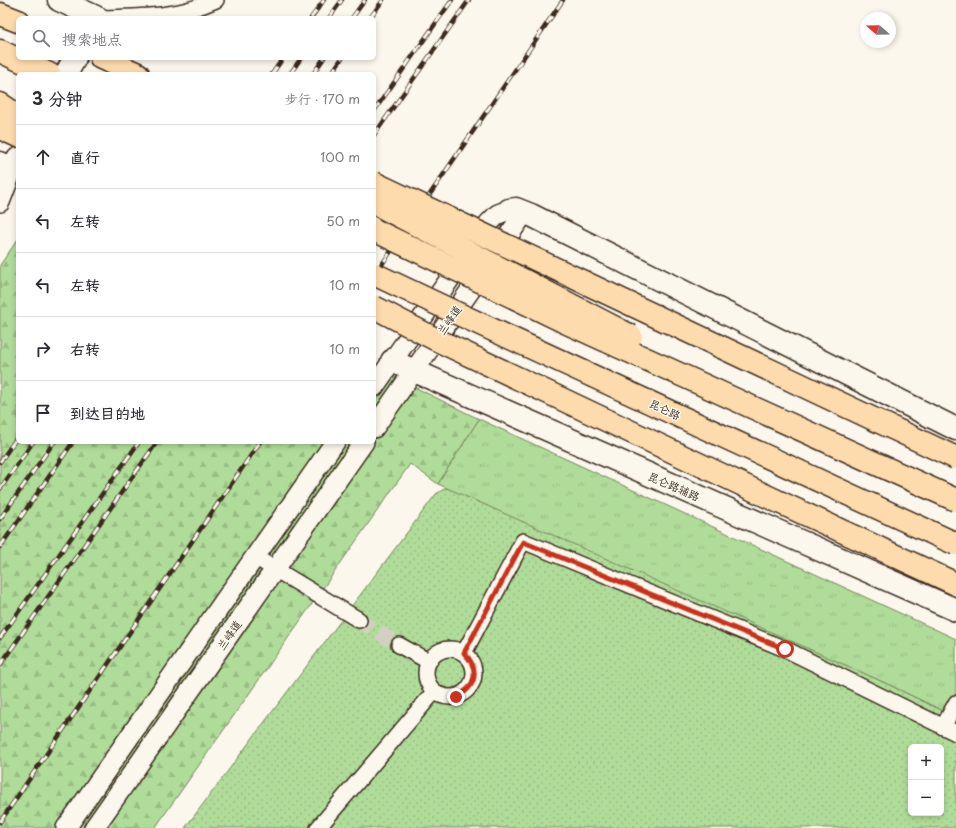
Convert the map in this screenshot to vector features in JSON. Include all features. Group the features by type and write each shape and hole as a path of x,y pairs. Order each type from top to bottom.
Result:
{"highway":[{"path":"0,14 16,21"},
{"path":"0,51 16,59"},
{"path":"19,60 45,72"},
{"path":"98,60 120,72"},
{"path":"106,60 133,72"},
{"path":"0,94 16,101"},
{"path":"0,104 16,115"},
{"path":"0,128 16,135"},
{"path":"376,184 956,458"},
{"path":"376,204 861,456"},
{"path":"376,231 565,322 956,500"},
{"name":"昆仑路","path":"376,275 956,544"},
{"path":"376,285 450,310"},
{"path":"376,308 435,339 956,584"}],"main road":[{"path":"59,0 94,16"},
{"path":"67,72 74,60"},
{"path":"517,211 956,428"},
{"name":"昆仑路辅路","path":"392,361 956,610"}],"street":[{"path":"151,16 176,13 198,8 216,0"},
{"path":"0,202 10,163"},
{"name":"兰峰道","path":"376,384 489,223 498,214 517,211"},
{"name":"兰峰道","path":"376,425 414,371 517,211"},
{"name":"兰峰道","path":"66,828 334,444"},
{"name":"兰峰道","path":"94,828 363,444"},
{"path":"464,653 523,542 785,649 950,730 956,703"},
{"path":"255,557 359,620"},
{"path":"399,644 428,661"},
{"path":"441,650 457,650 464,653 474,666 473,681 463,694 449,698 441,696 434,692 428,685 426,677 428,661 434,654 441,650"},
{"path":"318,828 434,692"}],"green space":[{"path":"16,242 16,444 376,444 376,368 479,419 438,484 410,464 155,828 0,828 0,265"},
{"path":"479,419 956,639 956,717 879,680 438,484"},
{"path":"456,487 879,680 956,717 956,828 185,828 436,494 444,489"}],"tunnel":[{"path":"359,620 399,645"}],"railway":[{"path":"312,16 324,0"},
{"path":"330,16 342,0"},
{"path":"353,16 365,0"},
{"path":"371,16 383,0"},
{"path":"376,108 452,0"},
{"path":"376,132 469,0"},
{"path":"376,273 563,0"},
{"path":"273,72 282,60"},
{"path":"291,72 300,60"},
{"path":"314,72 323,60"},
{"path":"332,72 341,60"},
{"path":"0,462 16,439"},
{"path":"0,489 32,444"},
{"path":"0,519 53,444"},
{"path":"0,547 72,444"},
{"path":"0,638 138,444"},
{"path":"0,665 156,444"},
{"path":"0,822 259,444"}],"route":[{"path":"456,697 463,694 473,681 474,666 464,653 523,542 785,649"}]}
